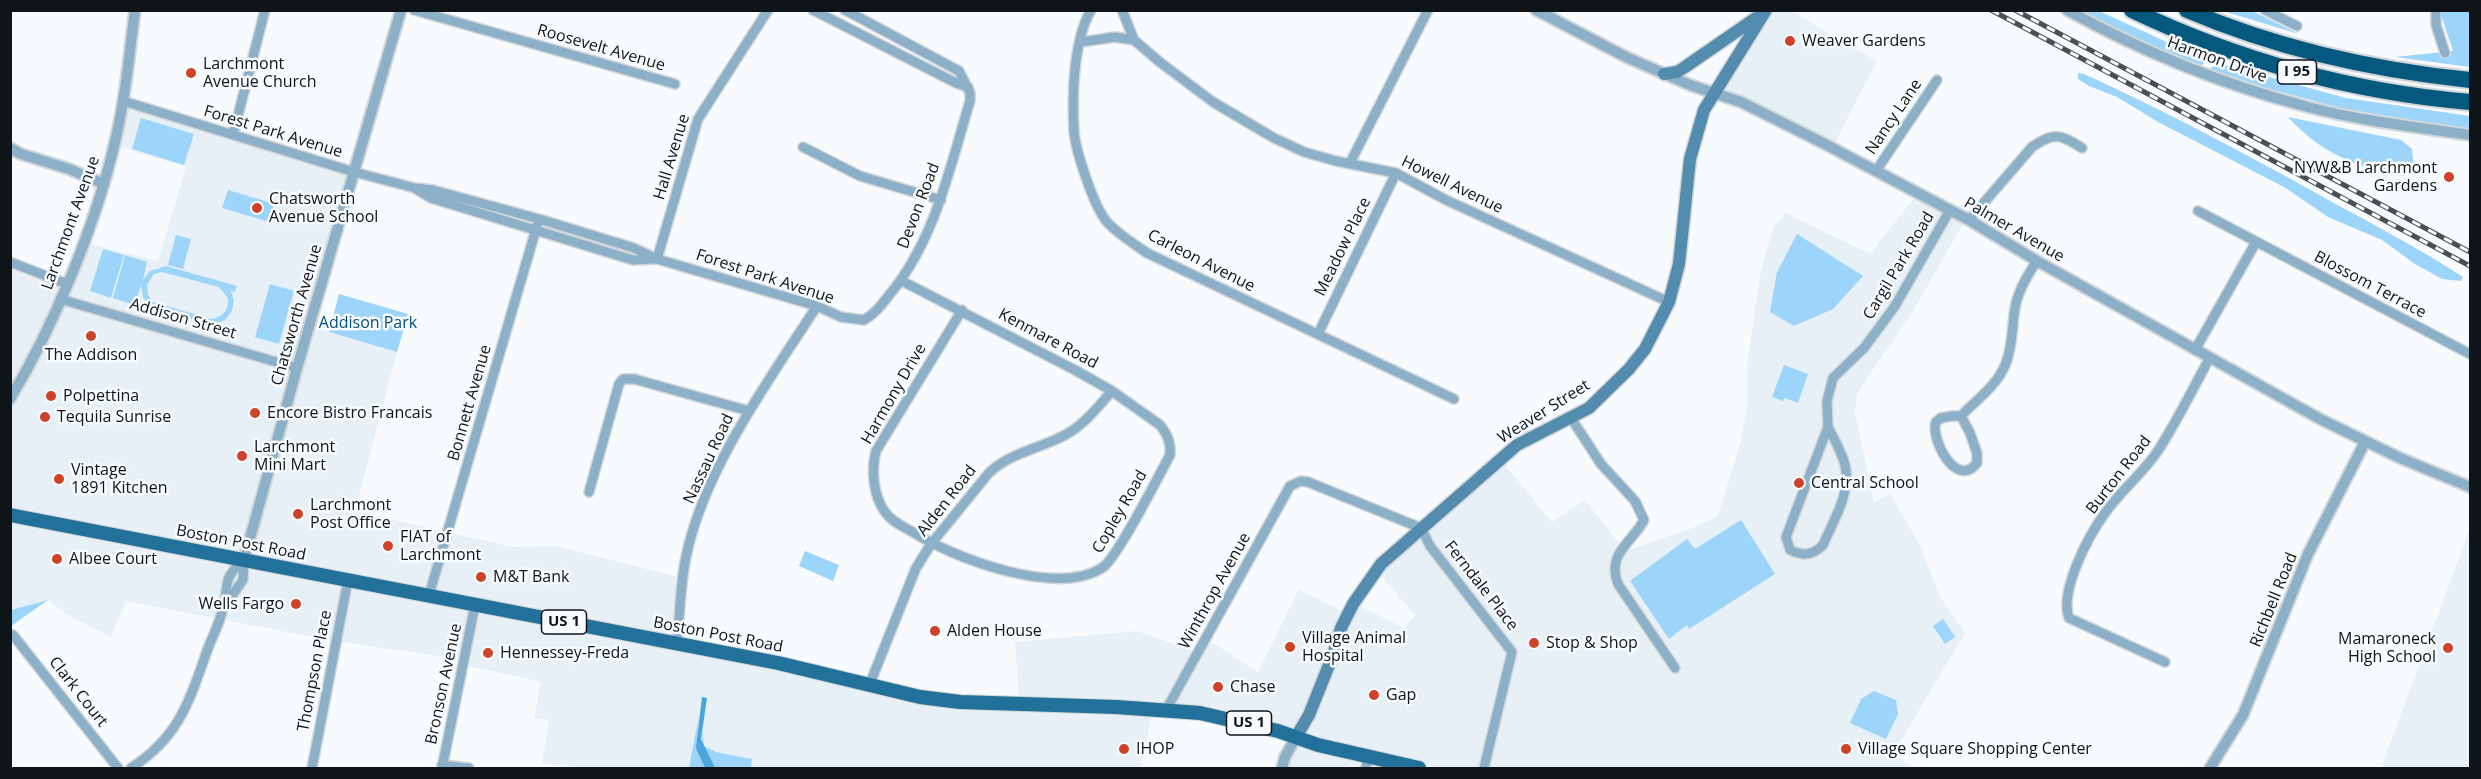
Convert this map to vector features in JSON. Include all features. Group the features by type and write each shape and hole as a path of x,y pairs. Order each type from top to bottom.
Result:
{"highway":[{"name":"I 95","path":"2132,10 2222,48 2294,71 2387,92 2470,102"},
{"name":"I 95","path":"2187,10 2247,33 2321,55 2394,70 2470,80"}],"main road":[{"path":"1664,74 1685,67 1765,11"},
{"name":"Weaver Street","path":"1296,737 1309,715 1333,655 1341,628 1353,604 1381,564 1517,445 1589,408 1629,369 1653,334 1669,302 1682,245 1690,159 1704,110 1765,11"},
{"name":"Boston Post Road","path":"10,515 778,663 920,697 960,702 1200,713 1267,728 1367,763 1419,768"}],"street":[{"name":"Larchmont Avenue","path":"12,395 67,284 104,184 123,101 135,10"},
{"path":"234,135 265,10"},
{"name":"Chatsworth Avenue","path":"244,560 401,10"},
{"name":"Roosevelt Avenue","path":"414,10 675,84"},
{"name":"Hall Avenue","path":"657,259 698,119 768,10"},
{"path":"813,10 968,87"},
{"path":"844,10 959,71 968,87"},
{"name":"Carleon Avenue","path":"1091,10 1083,28 1075,75 1074,135 1093,197 1107,221 1147,253 1454,399"},
{"name":"Howell Avenue","path":"1122,10 1134,40 1204,96 1234,115 1304,152 1396,173 1446,200 1669,302"},
{"path":"1350,163 1428,10"},
{"name":"Palmer Avenue","path":"1536,10 1664,74 1741,102 1969,220 2195,350 2366,442 2470,487"},
{"name":"Harmon Drive","path":"2067,10 2179,64 2249,90 2309,107 2360,118 2470,135"},
{"path":"2265,10 2297,26"},
{"path":"2436,10 2436,25 2445,53"},
{"path":"1081,42 1115,37 1134,40"},
{"name":"Nancy Lane","path":"1876,171 1937,80"},
{"name":"Devon Road","path":"864,320 879,309 911,266 941,200 970,101 968,87"},
{"name":"Forest Park Avenue","path":"123,101 354,172 414,188 433,190 539,219 634,248 657,259 817,306 841,317 864,320"},
{"path":"1969,220 2032,147 2045,138 2065,137 2082,148"},
{"path":"802,147 860,176 941,200"},
{"path":"10,148 104,184"},
{"name":"Meadow Place","path":"1318,334 1396,173"},
{"name":"Forest Park Avenue","path":"414,188 431,198 633,260 657,259"},
{"name":"Cargil Park Road","path":"1828,427 1786,537 1790,550 1798,554 1808,555 1817,551 1822,545 1846,488 1848,477 1845,464 1828,427 1827,401 1833,378 1864,348 1895,306 1950,210"},
{"name":"Blossom Terrace","path":"2198,211 2470,354"},
{"name":"Bonnett Avenue","path":"429,595 539,219"},
{"path":"2195,350 2256,242"},
{"path":"1961,416 1977,453 1977,463 1973,468 1964,472 1952,466 1935,433 1934,425 1941,418 1961,416 1996,381 2006,365 2011,349 2015,305 2037,261"},
{"path":"10,262 67,284"},
{"name":"Kenmare Road","path":"902,280 1112,391 1160,425 1168,439"},
{"name":"Addison Street","path":"60,299 297,368"},
{"name":"Nassau Road","path":"677,644 686,556 715,476 749,411 817,306"},
{"name":"Harmony Drive","path":"932,544 885,513 875,487 872,467 876,451 962,310"},
{"name":"Burton Road","path":"2165,662 2069,618 2066,609 2077,564 2090,539 2106,512 2161,447 2210,357"},
{"path":"589,492 619,384 623,379 634,379 749,411"},
{"name":"Alden Road","path":"869,686 916,568 932,544 995,466 1075,429 1112,391"},
{"path":"1571,418 1601,464 1635,501 1644,520 1618,556 1614,575 1675,668"},
{"name":"Copley Road","path":"932,544 985,565 1030,576 1078,577 1092,573 1104,567 1117,550 1170,455 1168,439"},
{"name":"Richbell Road","path":"2210,768 2243,715 2304,563 2366,442"},
{"name":"Winthrop Avenue","path":"1166,710 1290,486 1301,481 1308,482 1421,528"},
{"name":"Ferndale Place","path":"1421,528 1434,550 1512,652 1484,768"},
{"path":"224,607 225,585 230,572 244,560"},
{"path":"131,768 154,750 184,714 224,607 243,580 244,560"},
{"name":"Thompson Place","path":"312,768 348,580"},
{"name":"Bronson Avenue","path":"442,767 475,605"},
{"name":"Clark Court","path":"14,635 118,768"},
{"path":"1281,768 1296,737"},
{"path":"442,767 469,768"}],"shaded area":[{"path":"1749,11 1791,11 1877,61 1834,145 1721,90 1763,16"},
{"path":"125,103 351,174 307,326 397,352 355,511 513,547 556,546 678,577 675,644 924,695 1019,701 1015,642 1137,631 1203,654 1210,641 1258,672 1299,589 1343,612 1350,601 1404,628 1415,615 1372,565 1497,455 1552,522 1585,500 1625,551 1690,529 1718,516 1740,443 1747,406 1747,366 1753,322 1761,271 1773,227 1786,213 1870,254 1914,198 1963,224 1912,313 1865,381 1857,395 1855,412 1874,503 1890,493 1921,547 1940,597 1965,633 1893,754 1913,768 1278,768 1290,740 1225,722 1152,715 1141,768 751,768 752,759 693,748 689,768 583,768 542,763 549,720 534,718 541,682 460,664 460,659 333,641 126,601 111,637 69,616 48,600 11,610 10,266 68,287 86,243 158,261 186,167 117,146"},
{"name":"Mamaroneck High School","path":"2470,528 2470,768 2381,768"},
{"path":"702,697 707,698 701,739 715,768 705,768 696,748"}],"green space":[{"path":"2081,11 2099,11 2210,59 2199,67 2153,48"},
{"path":"2223,11 2252,11 2299,34"},
{"path":"2442,11 2470,11 2470,67 2395,57 2453,51 2442,18"},
{"path":"2218,63 2346,98 2470,116 2470,130 2340,108 2209,69"},
{"path":"2078,73 2202,131 2391,234 2463,277 2461,281 2442,279 2415,264 2382,240 2328,217 2284,187 2158,122 2117,97 2089,86 2078,79"},
{"path":"2288,117 2401,140 2412,149 2414,170 2404,176 2396,175 2350,161 2324,148"},
{"path":"141,118 194,134 184,165 132,149"},
{"path":"228,190 275,204 269,222 222,208"},
{"path":"1797,234 1863,276 1833,309 1794,326 1770,312 1777,272"},
{"path":"176,235 191,239 183,269 168,265"},
{"path":"103,249 124,255 111,298 90,291"},
{"path":"125,255 147,262 143,280 150,271 166,266 237,286 235,292 231,291 234,301 232,311 225,320 212,325 154,309 143,298 141,285 135,305 113,298","holes":["162,272 219,287 228,298 227,306 222,315 211,319 153,302 148,295 147,285 154,274"]},
{"path":"270,284 294,291 279,344 255,337"},
{"name":"Addison Park","path":"339,294 408,314 397,352 329,332"},
{"path":"1784,365 1808,374 1798,403 1785,398 1783,401 1772,397"},
{"path":"1741,520 1775,574 1689,629 1687,625 1669,639 1630,581 1687,539 1695,549"},
{"path":"805,551 839,565 833,581 799,566"},
{"path":"48,600 11,626 11,610"},
{"path":"1943,619 1955,637 1945,644 1933,626"},
{"path":"1874,691 1896,700 1898,714 1886,739 1850,723 1861,699"},
{"path":"699,716 698,743 705,768 689,768"},
{"path":"702,728 704,746 716,752 752,759 751,768 715,768 707,753 703,744"}],"railway":[{"path":"1991,10 2470,266"},
{"path":"2015,10 2470,252"}],"place":[{"name":"Weaver Gardens","path":"1790,41"},
{"name":"Larchmont Avenue Church","path":"191,73"},
{"name":"NYW&B Larchmont Gardens","path":"2449,177"},
{"name":"Chatsworth Avenue School","path":"257,208"},
{"name":"The Addison","path":"91,336"},
{"name":"Polpettina","path":"51,396"},
{"name":"Encore Bistro Francais","path":"255,413"},
{"name":"Tequila Sunrise","path":"45,417"},
{"name":"Larchmont Mini Mart","path":"242,456"},
{"name":"Vintage 1891 Kitchen","path":"59,479"},
{"name":"Central School","path":"1799,483"},
{"name":"Larchmont Post Office","path":"298,514"},
{"name":"FIAT of Larchmont","path":"388,546"},
{"name":"Albee Court","path":"57,559"},
{"name":"M&T Bank","path":"481,577"},
{"name":"Wells Fargo","path":"296,604"},
{"name":"Alden House","path":"935,631"},
{"name":"Stop & Shop","path":"1534,643"},
{"name":"Village Animal Hospital","path":"1290,647"},
{"name":"Mamaroneck High School","path":"2448,648"},
{"name":"Hennessey-Freda","path":"488,653"},
{"name":"Chase","path":"1218,687"},
{"name":"Gap","path":"1374,695"},
{"name":"IHOP","path":"1124,749"},
{"name":"Village Square Shopping Center","path":"1846,749"}]}
